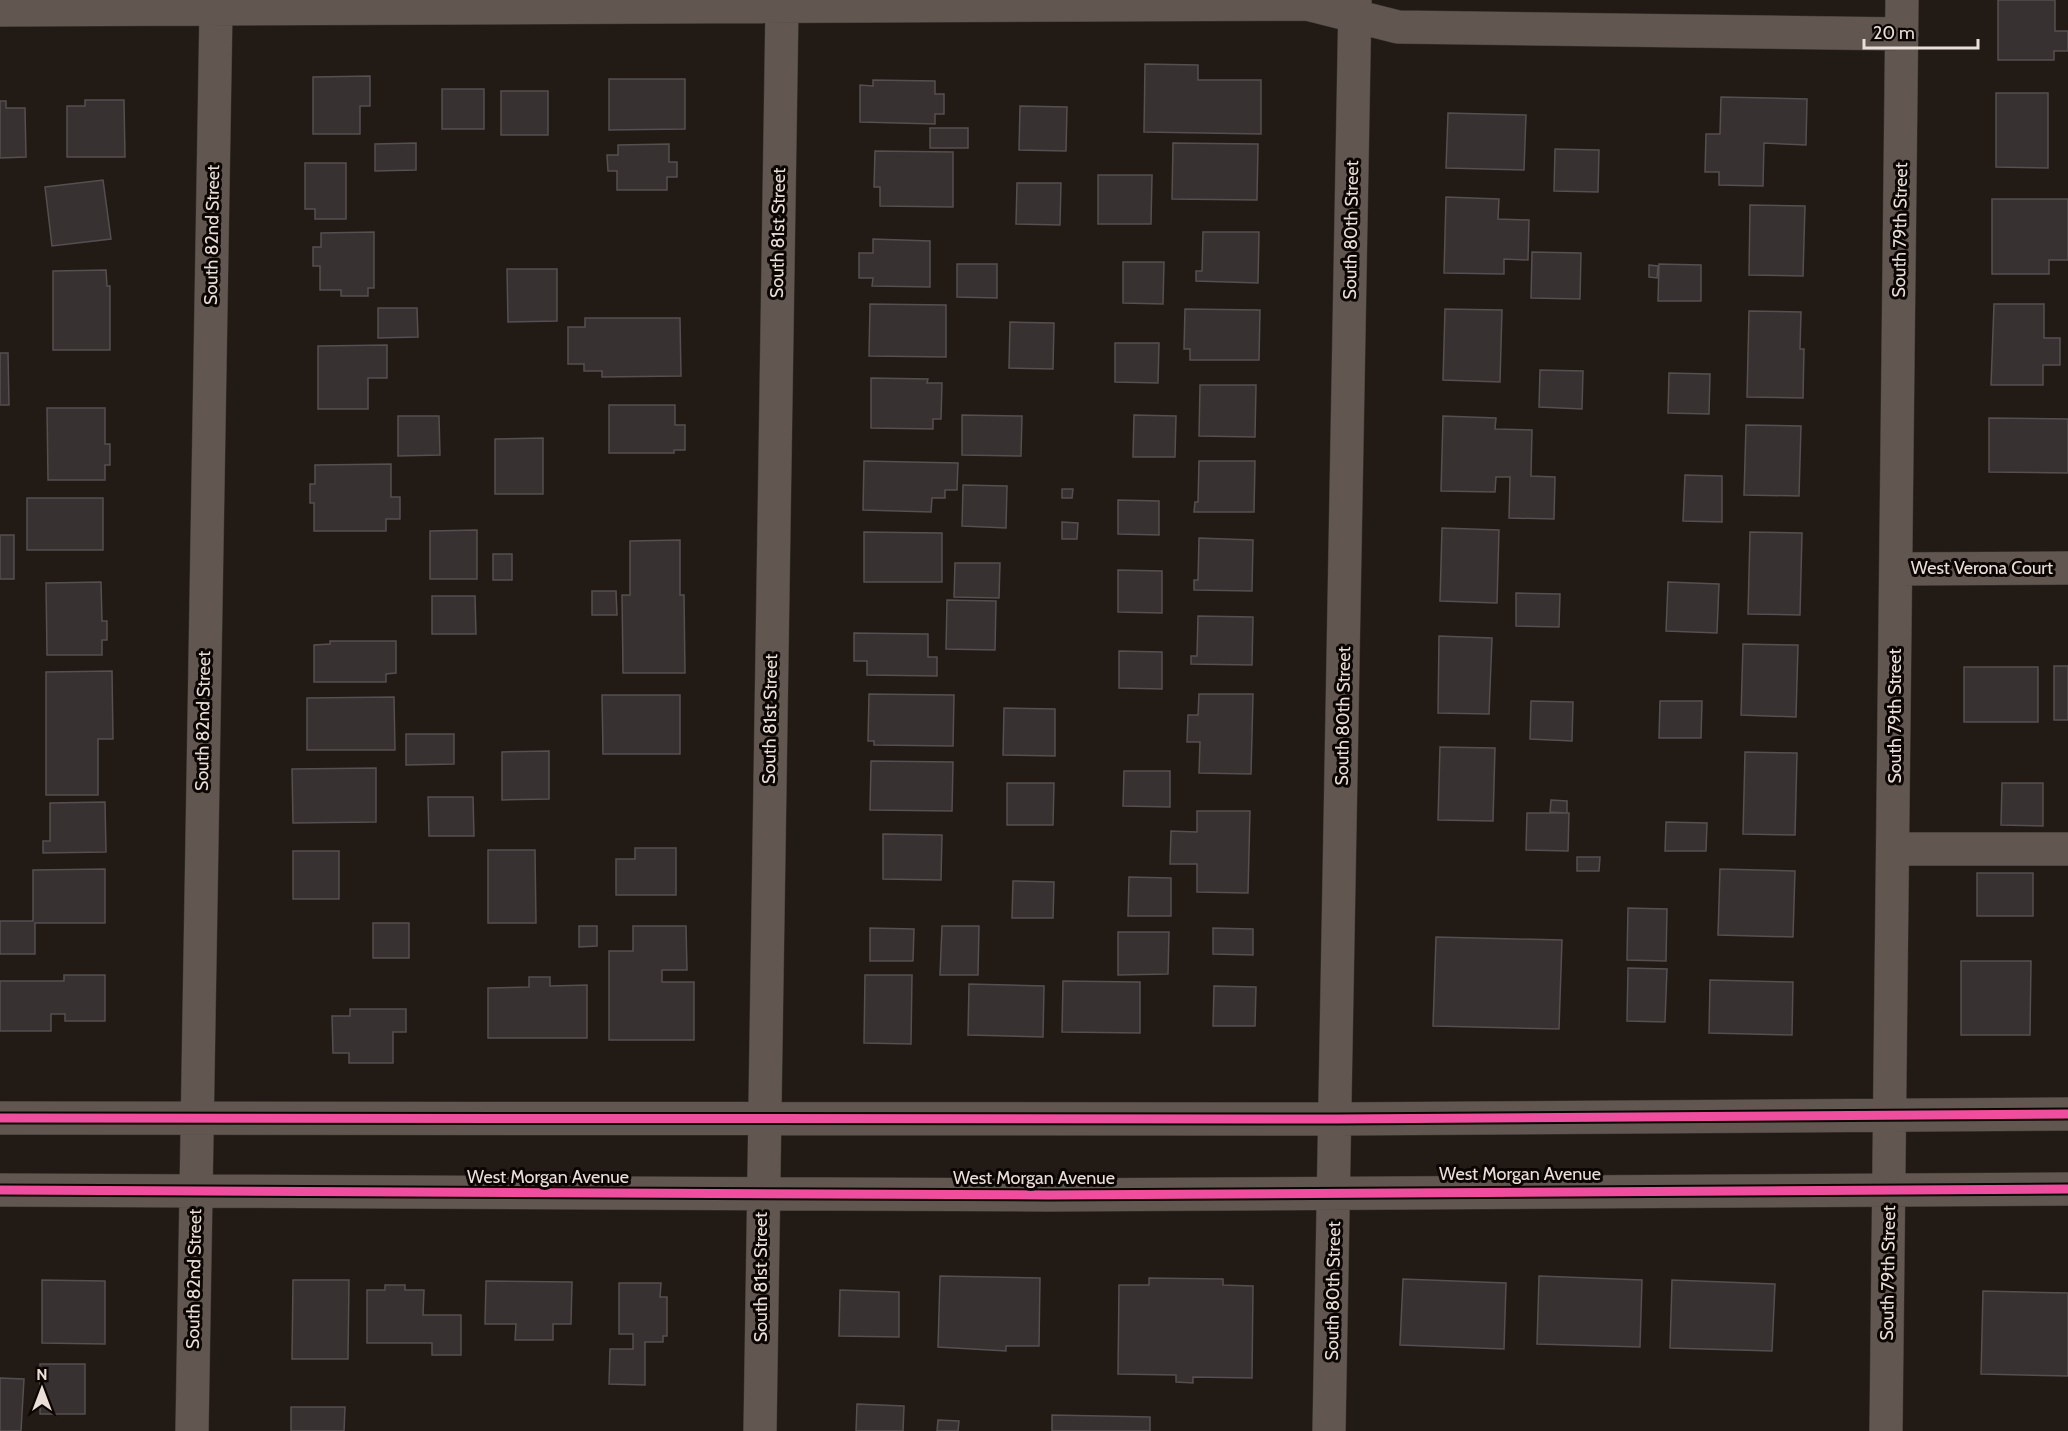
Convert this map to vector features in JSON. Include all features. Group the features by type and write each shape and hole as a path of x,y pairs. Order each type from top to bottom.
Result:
{"street":[{"name":"South 79th Street","path":"1886,1431 1902,0"},
{"path":"0,10 1307,4 1355,9 1398,27 1902,34"},
{"name":"South 81st Street","path":"760,1431 763,1117 782,7"},
{"name":"South 80th Street","path":"1329,1431 1355,9"},
{"name":"South 82nd Street","path":"192,1431 216,10"},
{"name":"West Verona Court","path":"1896,569 2068,568"},
{"path":"1893,849 2068,849"},
{"path":"0,1118 1336,1119 2068,1113"},
{"name":"West Morgan Avenue","path":"0,1190 762,1195 2068,1189"}],"building":[{"path":"1998,0 2055,0 2055,31 2068,31 2068,51 2054,51 2054,60 1998,60"},
{"path":"1145,64 1198,65 1198,80 1261,80 1261,134 1144,132"},
{"path":"370,76 370,106 360,106 360,134 313,134 313,77"},
{"path":"609,79 685,79 685,129 609,130"},
{"path":"873,80 935,81 935,94 944,94 944,114 935,114 935,124 860,122 860,85 873,86"},
{"path":"442,89 484,89 484,129 442,129"},
{"path":"501,91 548,91 548,135 501,135"},
{"path":"1996,93 2048,93 2048,168 1996,167"},
{"path":"1721,97 1807,99 1806,145 1764,143 1763,186 1719,185 1719,172 1705,172 1706,134 1720,134"},
{"path":"85,100 124,100 125,157 67,157 67,106 85,106"},
{"path":"0,101 6,101 6,108 25,108 26,157 0,158"},
{"path":"1020,106 1067,107 1066,151 1019,150"},
{"path":"1448,113 1526,115 1524,170 1446,168"},
{"path":"930,128 968,128 968,148 930,148"},
{"path":"416,143 416,170 375,171 375,144"},
{"path":"1173,143 1258,144 1257,200 1172,199"},
{"path":"669,144 669,162 677,162 677,177 667,177 667,190 617,190 617,171 608,171 607,155 618,155 618,145"},
{"path":"1555,149 1599,150 1598,192 1554,191"},
{"path":"875,151 953,152 953,207 880,206 880,187 874,187"},
{"path":"305,163 346,163 346,219 315,219 315,209 305,209"},
{"path":"1098,175 1152,175 1151,224 1098,224"},
{"path":"103,180 111,239 52,246 45,187"},
{"path":"1017,183 1061,183 1060,225 1016,224"},
{"path":"1446,197 1499,199 1498,219 1529,220 1528,260 1504,259 1504,274 1444,273"},
{"path":"1992,199 2068,199 2068,260 2049,260 2049,274 1992,274"},
{"path":"1750,205 1805,206 1803,276 1749,275"},
{"path":"374,232 374,288 368,288 368,296 341,296 341,290 320,290 320,266 313,266 313,247 321,247 321,233"},
{"path":"1203,232 1259,232 1258,283 1196,281 1196,271 1202,271"},
{"path":"873,239 930,241 930,287 872,286 873,278 859,278 859,253 873,253"},
{"path":"1532,252 1581,253 1580,299 1531,298"},
{"path":"1123,262 1164,262 1163,304 1123,303"},
{"path":"957,264 997,264 997,298 957,297"},
{"path":"1659,264 1701,265 1701,301 1658,301"},
{"path":"1649,265 1658,266 1657,278 1649,277"},
{"path":"507,269 557,269 557,321 508,322"},
{"path":"106,270 107,286 110,286 110,350 53,350 53,271"},
{"path":"870,304 946,305 946,357 869,356"},
{"path":"1994,304 2044,304 2044,338 2060,338 2060,365 2043,365 2043,385 1991,385"},
{"path":"378,308 417,308 418,337 378,338"},
{"path":"1185,309 1260,310 1259,360 1190,360 1190,349 1184,349"},
{"path":"1445,309 1502,310 1500,382 1443,380"},
{"path":"1749,311 1801,312 1800,349 1804,349 1803,398 1747,397"},
{"path":"585,318 680,318 681,376 602,377 602,371 584,371 584,364 568,364 568,327 585,327"},
{"path":"1010,322 1054,323 1053,369 1009,368"},
{"path":"1115,343 1159,343 1158,383 1115,382"},
{"path":"387,345 387,378 368,378 368,409 318,409 318,346"},
{"path":"0,353 8,353 9,405 0,405"},
{"path":"1540,370 1583,371 1582,409 1539,407"},
{"path":"1669,373 1710,374 1709,414 1668,413"},
{"path":"871,378 928,379 927,383 942,383 941,419 933,419 933,429 871,428"},
{"path":"1200,385 1256,385 1255,437 1199,436"},
{"path":"609,405 675,405 675,425 685,425 685,450 674,450 674,453 609,453"},
{"path":"47,408 105,408 105,444 110,444 110,465 105,465 105,480 48,480"},
{"path":"962,415 1022,416 1021,456 962,455"},
{"path":"1134,415 1176,416 1175,457 1133,457"},
{"path":"398,416 439,416 440,455 398,456"},
{"path":"1443,416 1496,418 1495,429 1532,430 1531,476 1555,477 1554,519 1509,518 1510,477 1496,477 1495,492 1441,491"},
{"path":"1989,418 2068,419 2068,473 1989,472"},
{"path":"1746,425 1801,426 1799,496 1744,495"},
{"path":"543,438 543,494 495,494 495,439"},
{"path":"864,461 958,463 957,490 945,490 945,498 932,498 931,512 863,510"},
{"path":"1199,461 1255,461 1254,512 1194,512 1195,502 1198,502"},
{"path":"391,464 391,497 400,497 400,519 386,519 386,531 314,531 314,503 310,503 310,484 315,484 315,465"},
{"path":"1685,475 1722,476 1722,522 1683,521"},
{"path":"963,485 1007,486 1006,528 962,526"},
{"path":"1062,489 1073,489 1072,498 1062,498"},
{"path":"27,498 103,498 103,550 27,550"},
{"path":"1118,500 1159,501 1159,535 1118,534"},
{"path":"1062,522 1078,523 1077,539 1062,539"},
{"path":"1442,528 1499,530 1497,603 1440,601"},
{"path":"477,530 477,579 430,579 430,531"},
{"path":"864,532 942,533 942,582 864,582"},
{"path":"1750,532 1802,533 1800,615 1748,614"},
{"path":"0,535 14,535 14,579 0,579"},
{"path":"1199,538 1253,540 1252,591 1194,590 1194,580 1198,580"},
{"path":"680,540 680,595 684,595 685,673 623,673 622,595 630,595 630,541"},
{"path":"493,554 512,554 512,580 493,580"},
{"path":"955,563 1000,563 999,598 954,597"},
{"path":"1118,570 1162,571 1162,613 1118,612"},
{"path":"101,582 102,621 107,621 107,640 102,640 102,655 47,655 46,583"},
{"path":"1668,582 1719,584 1717,633 1666,631"},
{"path":"592,591 616,591 617,615 592,615"},
{"path":"1516,593 1560,594 1559,627 1516,626"},
{"path":"432,596 475,596 476,634 432,634"},
{"path":"947,600 996,601 995,650 946,649"},
{"path":"1198,616 1253,617 1252,665 1191,664 1191,656 1197,656"},
{"path":"854,633 928,634 928,657 937,657 937,676 867,675 867,661 854,661"},
{"path":"1439,636 1492,638 1489,714 1438,713"},
{"path":"330,641 396,641 396,673 386,674 386,682 314,682 314,645 330,644"},
{"path":"1743,644 1798,645 1796,717 1741,715"},
{"path":"1119,651 1162,652 1162,689 1119,688"},
{"path":"2054,666 2068,666 2068,720 2054,720"},
{"path":"1964,667 2038,667 2038,722 1964,722"},
{"path":"112,671 113,739 98,739 98,795 46,795 46,672"},
{"path":"869,694 954,695 953,746 874,745 874,741 868,741"},
{"path":"1199,694 1253,694 1251,774 1199,773 1200,742 1187,742 1188,715 1198,715"},
{"path":"602,695 680,695 680,754 603,754"},
{"path":"394,697 395,750 307,750 307,698"},
{"path":"1531,701 1573,702 1572,741 1530,739"},
{"path":"1660,701 1702,701 1701,738 1659,738"},
{"path":"1004,708 1055,709 1055,756 1003,755"},
{"path":"406,734 454,734 454,764 406,765"},
{"path":"1440,747 1495,748 1493,821 1438,820"},
{"path":"549,751 549,799 502,800 502,752"},
{"path":"1745,752 1797,753 1795,835 1743,834"},
{"path":"871,761 953,762 952,811 870,810"},
{"path":"376,768 376,822 293,823 292,769"},
{"path":"1124,771 1170,771 1170,807 1123,806"},
{"path":"1007,783 1054,783 1053,825 1007,825"},
{"path":"2002,783 2043,783 2043,826 2001,825"},
{"path":"428,797 473,797 474,836 429,836"},
{"path":"1551,800 1567,801 1567,813 1550,812"},
{"path":"105,802 106,852 43,853 43,841 50,841 50,803"},
{"path":"1197,811 1250,811 1248,893 1197,892 1197,864 1170,864 1171,831 1197,832"},
{"path":"1527,813 1569,813 1568,851 1526,850"},
{"path":"1666,822 1707,823 1706,851 1665,851"},
{"path":"883,834 942,835 941,880 883,879"},
{"path":"635,848 676,848 676,895 616,895 616,859 635,859"},
{"path":"488,850 535,850 536,923 488,923"},
{"path":"293,851 339,851 339,899 293,899"},
{"path":"1577,857 1600,857 1599,871 1577,871"},
{"path":"105,869 105,923 35,923 35,954 0,954 0,921 33,921 33,870"},
{"path":"1720,869 1795,871 1793,937 1718,935"},
{"path":"1977,873 2033,873 2033,916 1977,916"},
{"path":"1129,877 1171,878 1171,916 1128,916"},
{"path":"1013,881 1054,882 1053,918 1012,918"},
{"path":"1628,908 1667,909 1666,961 1627,960"},
{"path":"373,923 409,923 409,958 373,958"},
{"path":"579,926 597,926 597,946 579,947"},
{"path":"633,926 686,926 687,970 662,970 662,982 694,982 694,1040 609,1040 609,951 633,951"},
{"path":"942,926 979,926 978,975 940,975"},
{"path":"870,928 914,929 913,961 870,961"},
{"path":"1213,928 1253,929 1253,955 1213,954"},
{"path":"1118,932 1169,932 1168,974 1118,975"},
{"path":"1436,937 1562,940 1559,1029 1433,1026"},
{"path":"1961,961 2031,961 2030,1035 1961,1035"},
{"path":"1628,968 1667,969 1665,1022 1627,1021"},
{"path":"64,975 105,975 105,1021 65,1021 65,1014 51,1014 51,1031 0,1031 0,981 64,981"},
{"path":"865,975 912,975 911,1044 864,1043"},
{"path":"529,977 550,977 550,986 587,985 587,1038 488,1038 488,988 529,987"},
{"path":"1710,980 1793,982 1792,1035 1709,1033"},
{"path":"1063,981 1140,982 1140,1033 1062,1032"},
{"path":"969,984 1044,986 1043,1037 968,1035"},
{"path":"1214,986 1256,987 1255,1026 1213,1026"},
{"path":"350,1009 406,1009 406,1032 393,1032 393,1063 349,1063 349,1053 333,1053 332,1016 350,1016"},
{"path":"940,1276 1040,1278 1039,1346 1006,1346 1006,1351 938,1347"},
{"path":"1539,1276 1642,1280 1640,1347 1537,1344"},
{"path":"1149,1278 1223,1279 1223,1285 1253,1286 1252,1378 1193,1377 1193,1383 1176,1382 1176,1375 1118,1374 1119,1285 1149,1285"},
{"path":"1403,1279 1506,1283 1504,1349 1400,1345"},
{"path":"42,1280 105,1281 105,1344 42,1343"},
{"path":"293,1280 349,1280 348,1359 292,1359"},
{"path":"1672,1280 1775,1284 1772,1351 1670,1348"},
{"path":"486,1281 572,1282 571,1324 553,1324 553,1340 515,1340 516,1324 485,1324"},
{"path":"619,1283 661,1283 660,1297 667,1297 667,1336 663,1336 663,1342 645,1342 645,1385 609,1384 610,1349 633,1349 633,1334 619,1334"},
{"path":"385,1285 405,1285 405,1290 424,1290 423,1315 461,1315 461,1355 432,1355 432,1343 367,1343 367,1290 385,1290"},
{"path":"840,1290 899,1292 899,1337 839,1336"},
{"path":"1983,1291 2068,1293 2068,1376 1981,1374"},
{"path":"40,1364 85,1364 85,1414 40,1414"},
{"path":"0,1378 24,1379 21,1431 0,1431"},
{"path":"857,1404 904,1406 903,1431 856,1431"},
{"path":"291,1407 345,1407 344,1431 291,1431"},
{"path":"1052,1415 1150,1417 1150,1431 1052,1431"},
{"path":"938,1420 959,1421 958,1431 937,1431"}],"cycle path":[{"path":"0,1118 1336,1119 2068,1114"},
{"path":"0,1190 1048,1195 2068,1189"}]}
